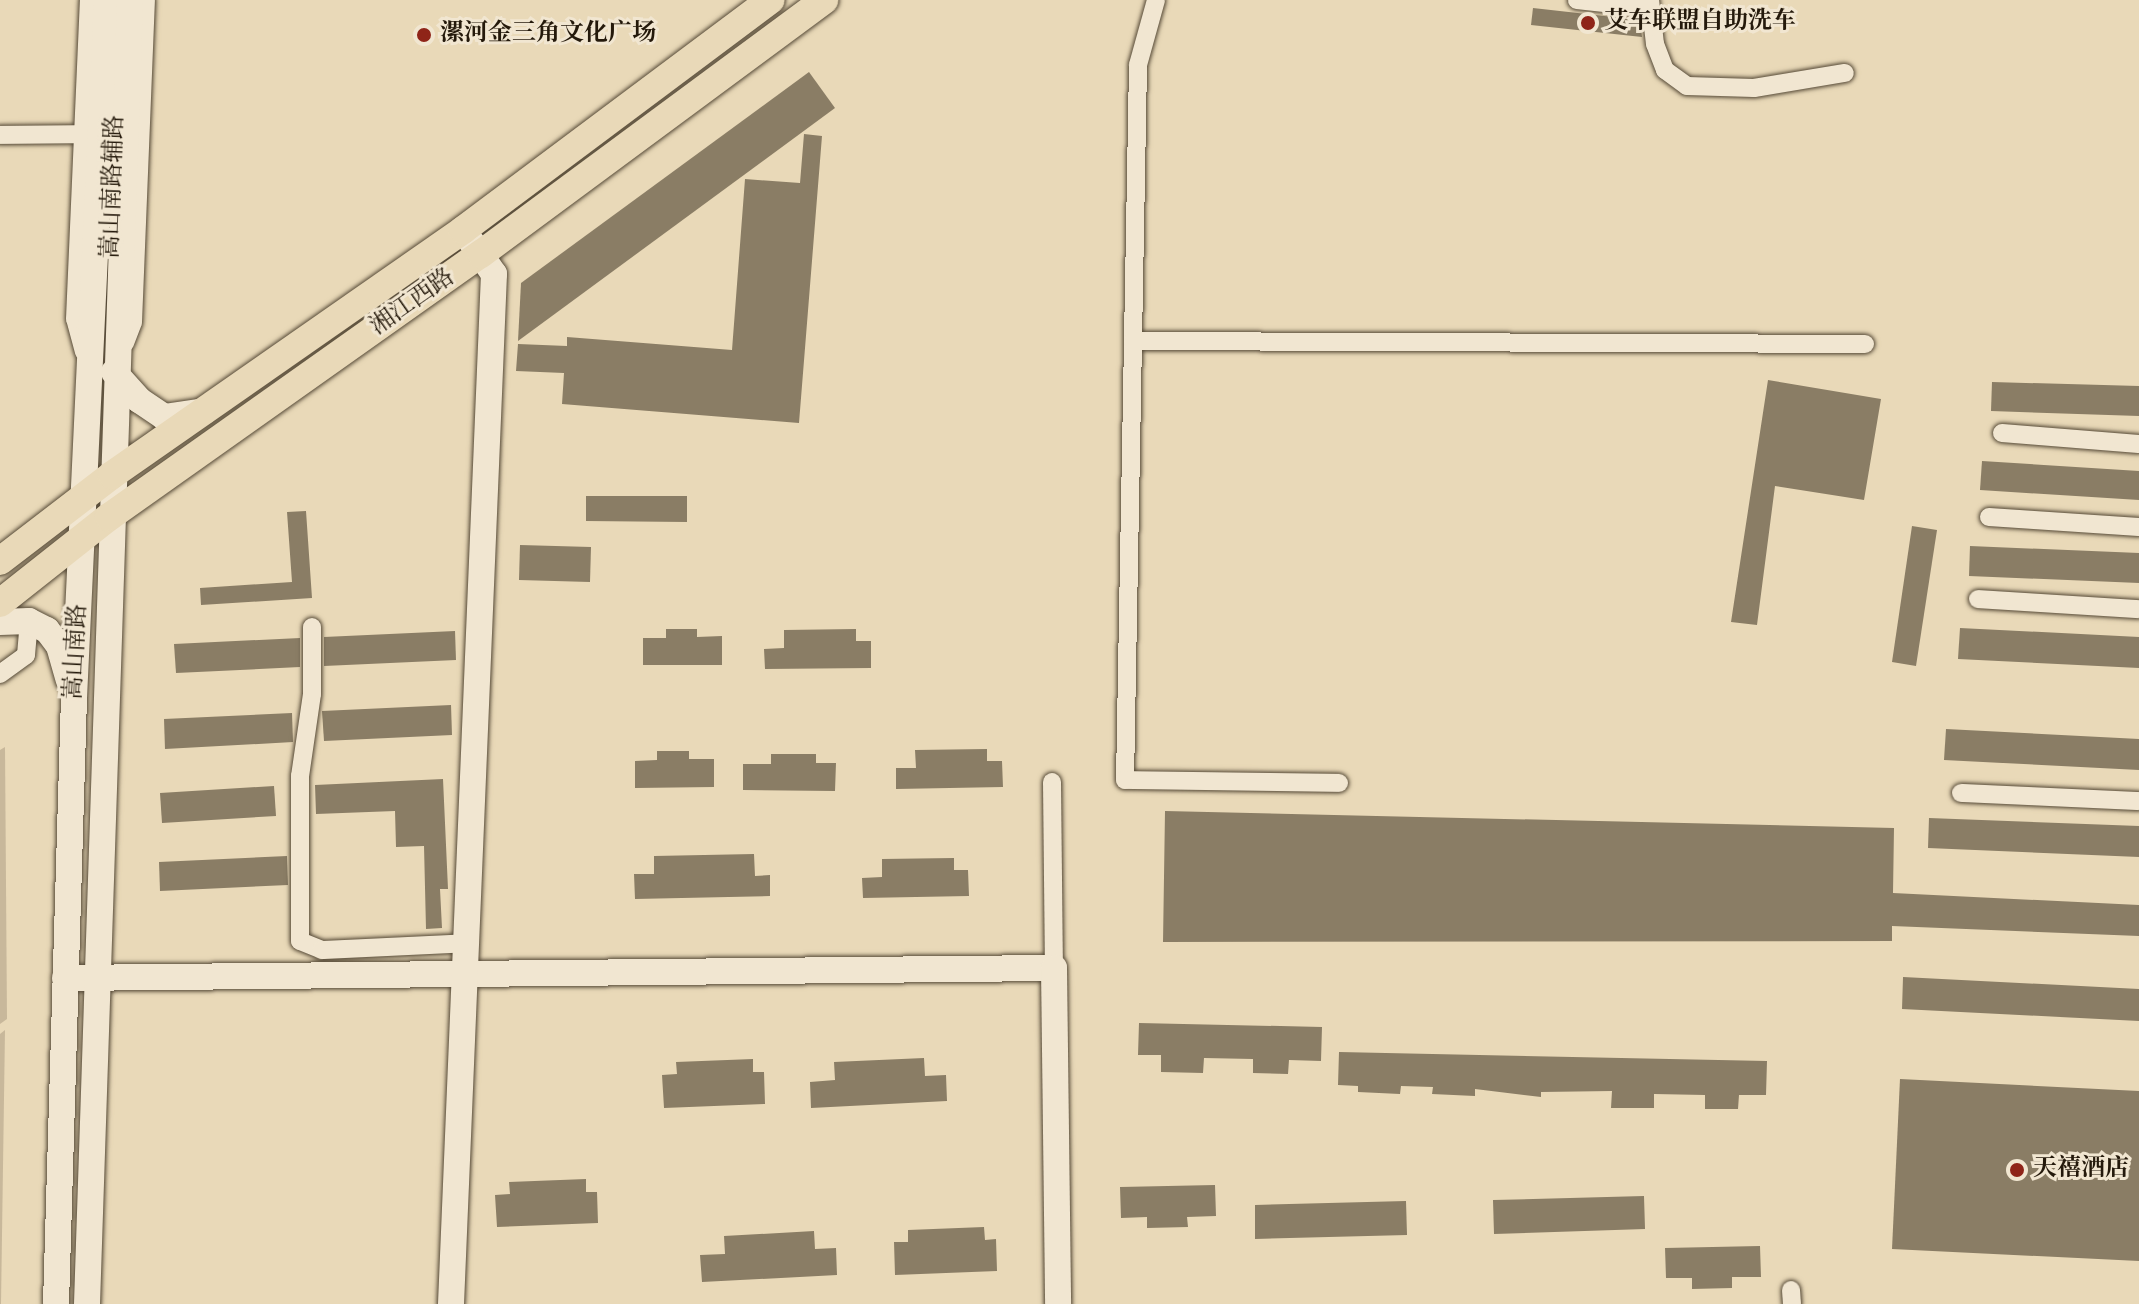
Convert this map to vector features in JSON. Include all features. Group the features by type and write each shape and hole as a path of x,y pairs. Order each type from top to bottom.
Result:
{"main road":[{"name":"嵩山南路","path":"56,1304 83,496 102,372 112,134 107,0"},
{"name":"嵩山南路","path":"112,134 130,0"},
{"name":"湘江西路","path":"0,561 112,475 208,411 463,230 771,0"},
{"name":"湘江西路","path":"0,603 109,517 481,254 824,0"},
{"path":"451,1304 494,274 463,230"},
{"name":"嵩山南路","path":"87,1304 112,475 102,372"},
{"path":"102,372 164,417 208,411"},
{"path":"0,622 29,621 47,630 59,646 74,698"},
{"path":"65,978 467,970 1054,968 1058,1304"}],"street":[{"name":"嵩山南路辅路","path":"89,0 112,134"},
{"name":"嵩山南路辅路","path":"102,372 75,319 112,134 146,0"},
{"path":"1156,0 1138,65 1125,780 1339,783"},
{"path":"1577,0 1650,4 1665,70 1687,86 1754,88 1845,73"},
{"path":"0,135 112,134"},
{"path":"1133,341 1865,344"},
{"path":"2002,433 2139,444"},
{"path":"1989,517 2139,527"},
{"path":"1978,599 2139,609"},
{"path":"0,674 26,655 29,621"},
{"path":"312,627 312,694 300,776 300,941 322,950 468,943"},
{"path":"1052,782 1054,968"},
{"path":"1961,793 2139,801"}],"shaded area":[{"path":"5,747 7,1019 0,1024 0,750"},
{"path":"5,1030 1,1304 0,1304 0,1034"}],"building":[{"name":"艾车联盟自助洗车","path":"1533,8 1640,20 1642,37 1531,25"},
{"path":"809,72 835,108 518,341 521,283"},
{"path":"804,134 822,136 799,423 562,404 564,373 516,371 518,344 567,346 567,337 732,350 745,179 800,183"},
{"path":"1768,380 1881,399 1864,500 1775,486 1757,625 1731,622"},
{"path":"1992,382 2139,386 2139,416 1991,411"},
{"path":"1982,461 2139,471 2139,500 1980,490"},
{"path":"586,496 687,496 687,522 586,521"},
{"path":"306,511 312,598 201,605 200,588 292,582 287,512"},
{"path":"1912,526 1937,530 1916,666 1892,662"},
{"path":"520,545 591,547 590,582 519,580"},
{"path":"1970,546 2139,553 2139,583 1969,576"},
{"path":"1960,628 2139,637 2139,668 1958,659"},
{"path":"666,629 697,629 697,637 722,636 722,665 643,665 643,638 666,638"},
{"path":"856,629 856,641 871,641 871,668 765,669 764,649 784,648 784,630"},
{"path":"455,631 456,660 324,666 324,637"},
{"path":"300,638 300,667 176,673 174,644"},
{"path":"451,705 452,735 324,741 322,711"},
{"path":"292,713 293,742 165,749 164,719"},
{"path":"1946,729 2139,739 2139,770 1944,760"},
{"path":"987,749 987,761 1002,761 1003,787 896,789 896,768 916,768 915,750"},
{"path":"657,751 689,751 689,759 714,759 714,787 635,788 635,761 657,760"},
{"path":"771,754 816,754 816,763 836,763 835,791 743,790 743,764 771,764"},
{"path":"443,779 448,889 440,889 442,928 426,929 424,846 396,847 395,811 316,814 315,785"},
{"path":"274,786 276,816 162,823 160,793"},
{"path":"1165,811 1894,828 1893,893 2139,905 2139,936 1892,926 1892,941 1163,942"},
{"path":"1929,818 2139,826 2139,857 1928,848"},
{"path":"754,854 755,876 770,875 770,896 635,899 634,874 654,874 654,856"},
{"path":"287,856 288,885 160,891 159,862"},
{"path":"954,858 954,870 968,870 969,896 863,898 862,878 882,877 882,859"},
{"path":"1903,977 2139,989 2139,1021 1902,1009"},
{"path":"1139,1023 1322,1027 1321,1061 1289,1060 1288,1074 1253,1073 1253,1059 1204,1058 1203,1073 1161,1072 1161,1055 1138,1055"},
{"path":"1339,1052 1767,1061 1766,1095 1739,1095 1738,1109 1705,1109 1705,1095 1654,1094 1654,1108 1611,1108 1612,1091 1541,1092 1541,1097 1475,1089 1475,1096 1432,1094 1433,1087 1401,1086 1400,1094 1358,1092 1358,1086 1338,1085"},
{"path":"924,1058 925,1076 946,1075 947,1101 811,1108 810,1082 835,1080 834,1062"},
{"path":"753,1059 753,1072 764,1072 765,1104 664,1108 662,1075 677,1074 676,1062"},
{"name":"天禧酒店","path":"1900,1079 2139,1091 2139,1261 1892,1249"},
{"path":"586,1179 586,1192 597,1192 598,1223 497,1227 495,1195 510,1194 509,1182"},
{"path":"1215,1185 1216,1216 1187,1217 1188,1227 1147,1228 1147,1217 1121,1218 1120,1187"},
{"path":"1644,1196 1645,1229 1494,1234 1493,1200"},
{"path":"1406,1201 1407,1235 1255,1239 1255,1205"},
{"path":"984,1227 985,1240 996,1239 997,1271 895,1275 894,1242 908,1242 908,1230"},
{"path":"814,1231 815,1249 836,1248 837,1275 702,1282 700,1255 725,1254 724,1236"},
{"path":"1760,1246 1761,1277 1732,1277 1732,1288 1692,1289 1692,1278 1666,1278 1665,1248"}],"place":[{"name":"艾车联盟自助洗车","path":"1588,23"},
{"name":"漯河金三角文化广场","path":"424,35"},
{"name":"天禧酒店","path":"2017,1170"}]}
